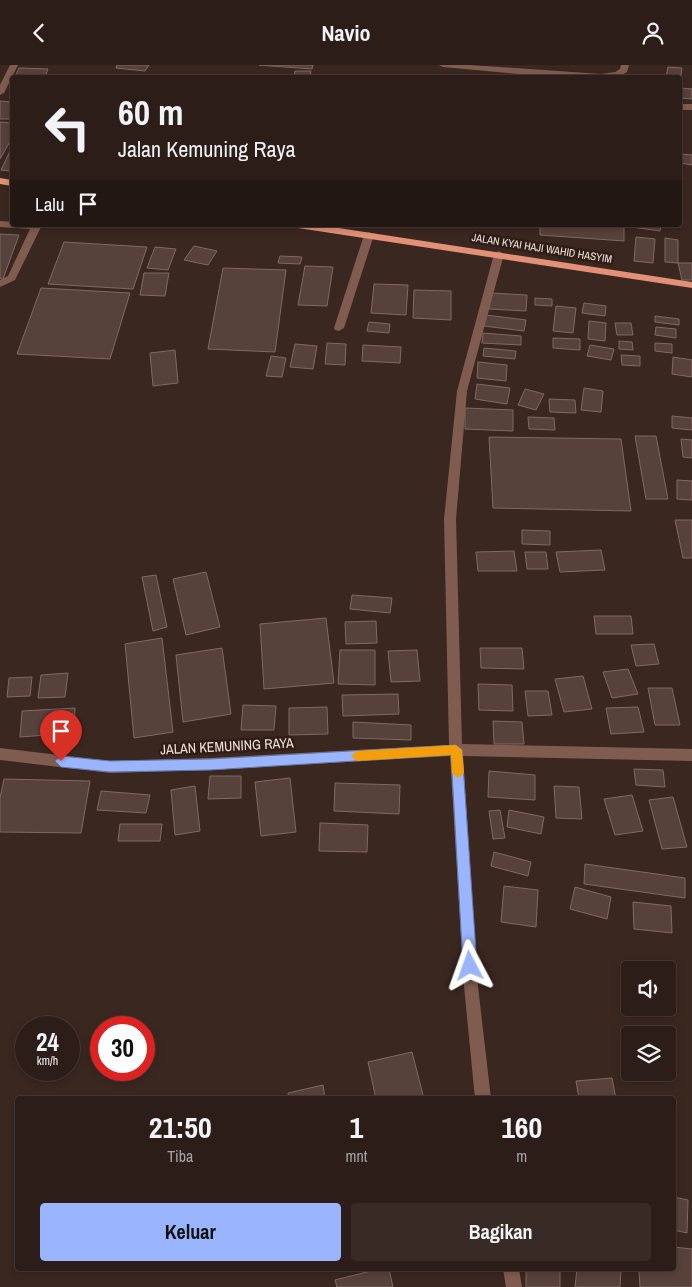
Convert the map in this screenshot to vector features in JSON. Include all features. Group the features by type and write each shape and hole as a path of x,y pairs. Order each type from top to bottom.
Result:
{"highway":[{"name":"JALAN KYAI HAJI WAHID HASYIM","path":"312,227 499,254 692,285"}],"street":[{"path":"0,93 14,65"},
{"path":"443,65 532,75 610,75 624,70 624,65"},
{"path":"0,284 12,278 37,227"},
{"path":"339,328 369,235"},
{"path":"483,1096 471,986 456,750 450,519 462,391 499,254"},
{"name":"JALAN KEMUNING RAYA","path":"0,754 110,767 210,765 456,750 692,755"},
{"path":"511,1271 514,1287"}],"building":[{"path":"117,65 149,65 145,71 116,68"},
{"path":"259,65 313,65 312,69"},
{"path":"668,67 682,68 681,75 666,75"},
{"path":"19,68 48,69 46,75 16,75"},
{"path":"295,71 311,71 310,75 294,75"},
{"path":"682,88 692,89 692,99 682,98"},
{"path":"0,101 10,102 10,119 0,119"},
{"path":"0,122 10,123 10,142 0,159"},
{"path":"10,151 10,171 1,170"},
{"path":"682,154 692,155 692,165 682,163"},
{"path":"540,227 624,227 624,241 540,235"},
{"path":"632,227 661,227 660,231"},
{"path":"0,234 19,235 3,279 0,278"},
{"path":"636,237 655,239 653,263 634,261"},
{"path":"665,238 678,240 678,263 665,262"},
{"path":"64,242 147,247 133,289 48,284"},
{"path":"194,246 217,251 208,265 184,260"},
{"path":"155,247 176,249 168,270 147,268"},
{"path":"280,256 302,257 300,264 278,263"},
{"path":"678,263 692,263 692,280 682,280"},
{"path":"305,266 333,267 327,306 298,305"},
{"path":"223,268 286,270 275,352 208,349"},
{"path":"144,273 169,273 165,296 140,295"},
{"path":"374,284 408,285 406,315 371,313"},
{"path":"41,288 130,293 110,359 17,354"},
{"path":"414,290 451,291 451,320 413,318"},
{"path":"491,293 527,295 526,311 489,309"},
{"path":"535,298 552,299 552,306 535,305"},
{"path":"584,303 606,306 605,316 582,313"},
{"path":"556,306 576,308 573,333 553,331"},
{"path":"486,315 526,320 524,331 484,326"},
{"path":"655,316 679,319 679,325 655,322"},
{"path":"589,321 606,323 605,341 588,339"},
{"path":"369,322 390,324 389,333 367,331"},
{"path":"615,323 631,323 633,335 617,335"},
{"path":"656,327 676,329 676,338 655,335"},
{"path":"483,333 521,336 521,345 482,343"},
{"path":"553,338 580,339 580,350 553,348"},
{"path":"619,341 632,342 633,350 619,349"},
{"path":"327,343 346,344 345,365 325,364"},
{"path":"655,343 672,344 672,353 655,351"},
{"path":"295,344 317,346 313,369 290,367"},
{"path":"363,345 401,347 400,363 362,361"},
{"path":"590,345 614,349 611,360 587,356"},
{"path":"484,348 516,351 515,359 483,356"},
{"path":"175,350 178,383 153,386 150,353"},
{"path":"621,355 640,356 640,366 622,365"},
{"path":"271,356 286,358 282,377 266,376"},
{"path":"673,357 692,360 692,377 672,374"},
{"path":"478,362 507,365 506,381 477,378"},
{"path":"477,384 510,388 507,404 475,399"},
{"path":"584,388 603,391 601,412 581,410"},
{"path":"525,389 544,394 536,410 518,405"},
{"path":"549,399 575,400 576,413 550,412"},
{"path":"465,408 513,410 513,431 465,429"},
{"path":"672,416 692,418 692,430 672,428"},
{"path":"528,417 554,418 555,430 529,429"},
{"path":"635,436 656,436 668,499 646,499"},
{"path":"489,437 621,439 631,511 493,508"},
{"path":"681,439 692,440 692,458 683,457"},
{"path":"677,480 692,481 692,500 677,499"},
{"path":"675,520 692,520 692,558 683,558"},
{"path":"522,530 550,531 550,545 522,544"},
{"path":"601,550 605,570 560,572 556,552"},
{"path":"514,551 517,571 478,571 476,552"},
{"path":"525,552 546,552 548,569 527,569"},
{"path":"206,572 220,627 186,635 173,579"},
{"path":"156,575 167,627 153,631 142,577"},
{"path":"352,595 392,598 390,613 350,609"},
{"path":"594,616 631,616 633,634 596,634"},
{"path":"326,618 334,683 264,689 260,624"},
{"path":"376,621 377,643 346,644 345,622"},
{"path":"162,638 173,732 134,738 125,644"},
{"path":"654,644 659,664 636,666 631,645"},
{"path":"222,648 231,714 183,722 176,655"},
{"path":"480,648 522,648 524,669 481,668"},
{"path":"340,650 375,650 375,685 338,684"},
{"path":"417,650 420,681 391,682 388,651"},
{"path":"628,669 638,694 612,698 603,672"},
{"path":"68,673 65,697 38,698 41,675"},
{"path":"583,676 592,709 564,712 555,679"},
{"path":"32,677 30,696 7,697 9,678"},
{"path":"478,684 512,685 513,711 479,710"},
{"path":"648,688 672,688 680,725 655,725"},
{"path":"525,691 548,691 552,715 528,716"},
{"path":"398,694 399,714 343,716 342,695"},
{"path":"243,705 276,706 274,730 241,730"},
{"path":"327,707 328,734 289,735 289,708"},
{"path":"638,707 644,732 611,734 606,708"},
{"path":"75,708 74,733 20,737 22,711"},
{"path":"493,721 522,722 524,744 494,744"},
{"path":"353,722 411,725 411,740 353,738"},
{"path":"634,769 663,770 665,787 636,785"},
{"path":"489,771 535,775 535,800 488,797"},
{"path":"210,776 241,776 241,798 208,799"},
{"path":"290,778 296,832 261,836 255,782"},
{"path":"4,779 90,781 81,833 0,832 0,798"},
{"path":"335,783 400,785 399,814 334,811"},
{"path":"195,786 200,831 175,835 171,790"},
{"path":"554,786 579,787 582,819 556,818"},
{"path":"101,791 150,795 146,813 97,810"},
{"path":"632,795 643,831 615,835 604,799"},
{"path":"673,797 687,847 662,849 649,800"},
{"path":"500,810 505,838 493,839 489,811"},
{"path":"509,810 544,817 541,834 507,827"},
{"path":"320,823 368,825 367,852 319,851"},
{"path":"120,824 162,824 160,841 118,841"},
{"path":"494,852 531,862 528,876 491,866"},
{"path":"585,864 685,878 685,898 584,884"},
{"path":"504,886 538,890 536,927 501,922"},
{"path":"575,887 611,897 607,919 570,909"},
{"path":"633,902 671,906 672,933 634,929"},
{"path":"412,1052 423,1096 375,1096 368,1062"},
{"path":"612,1078 615,1096 578,1096 576,1081"},
{"path":"323,1085 325,1096 288,1096 288,1093"},
{"path":"676,1197 688,1200 687,1233 676,1230"},
{"path":"676,1247 692,1249 692,1287 640,1287 639,1271 676,1271"},
{"path":"371,1271 389,1271 393,1287 337,1287 335,1280"},
{"path":"526,1271 560,1271 560,1287 526,1287"},
{"path":"577,1271 621,1271 620,1287 575,1287"}],"slow traffic":[{"path":"357,756 456,750 458,773"}],"route":[{"path":"61,761 110,767 210,765 456,750 470,966"}]}
